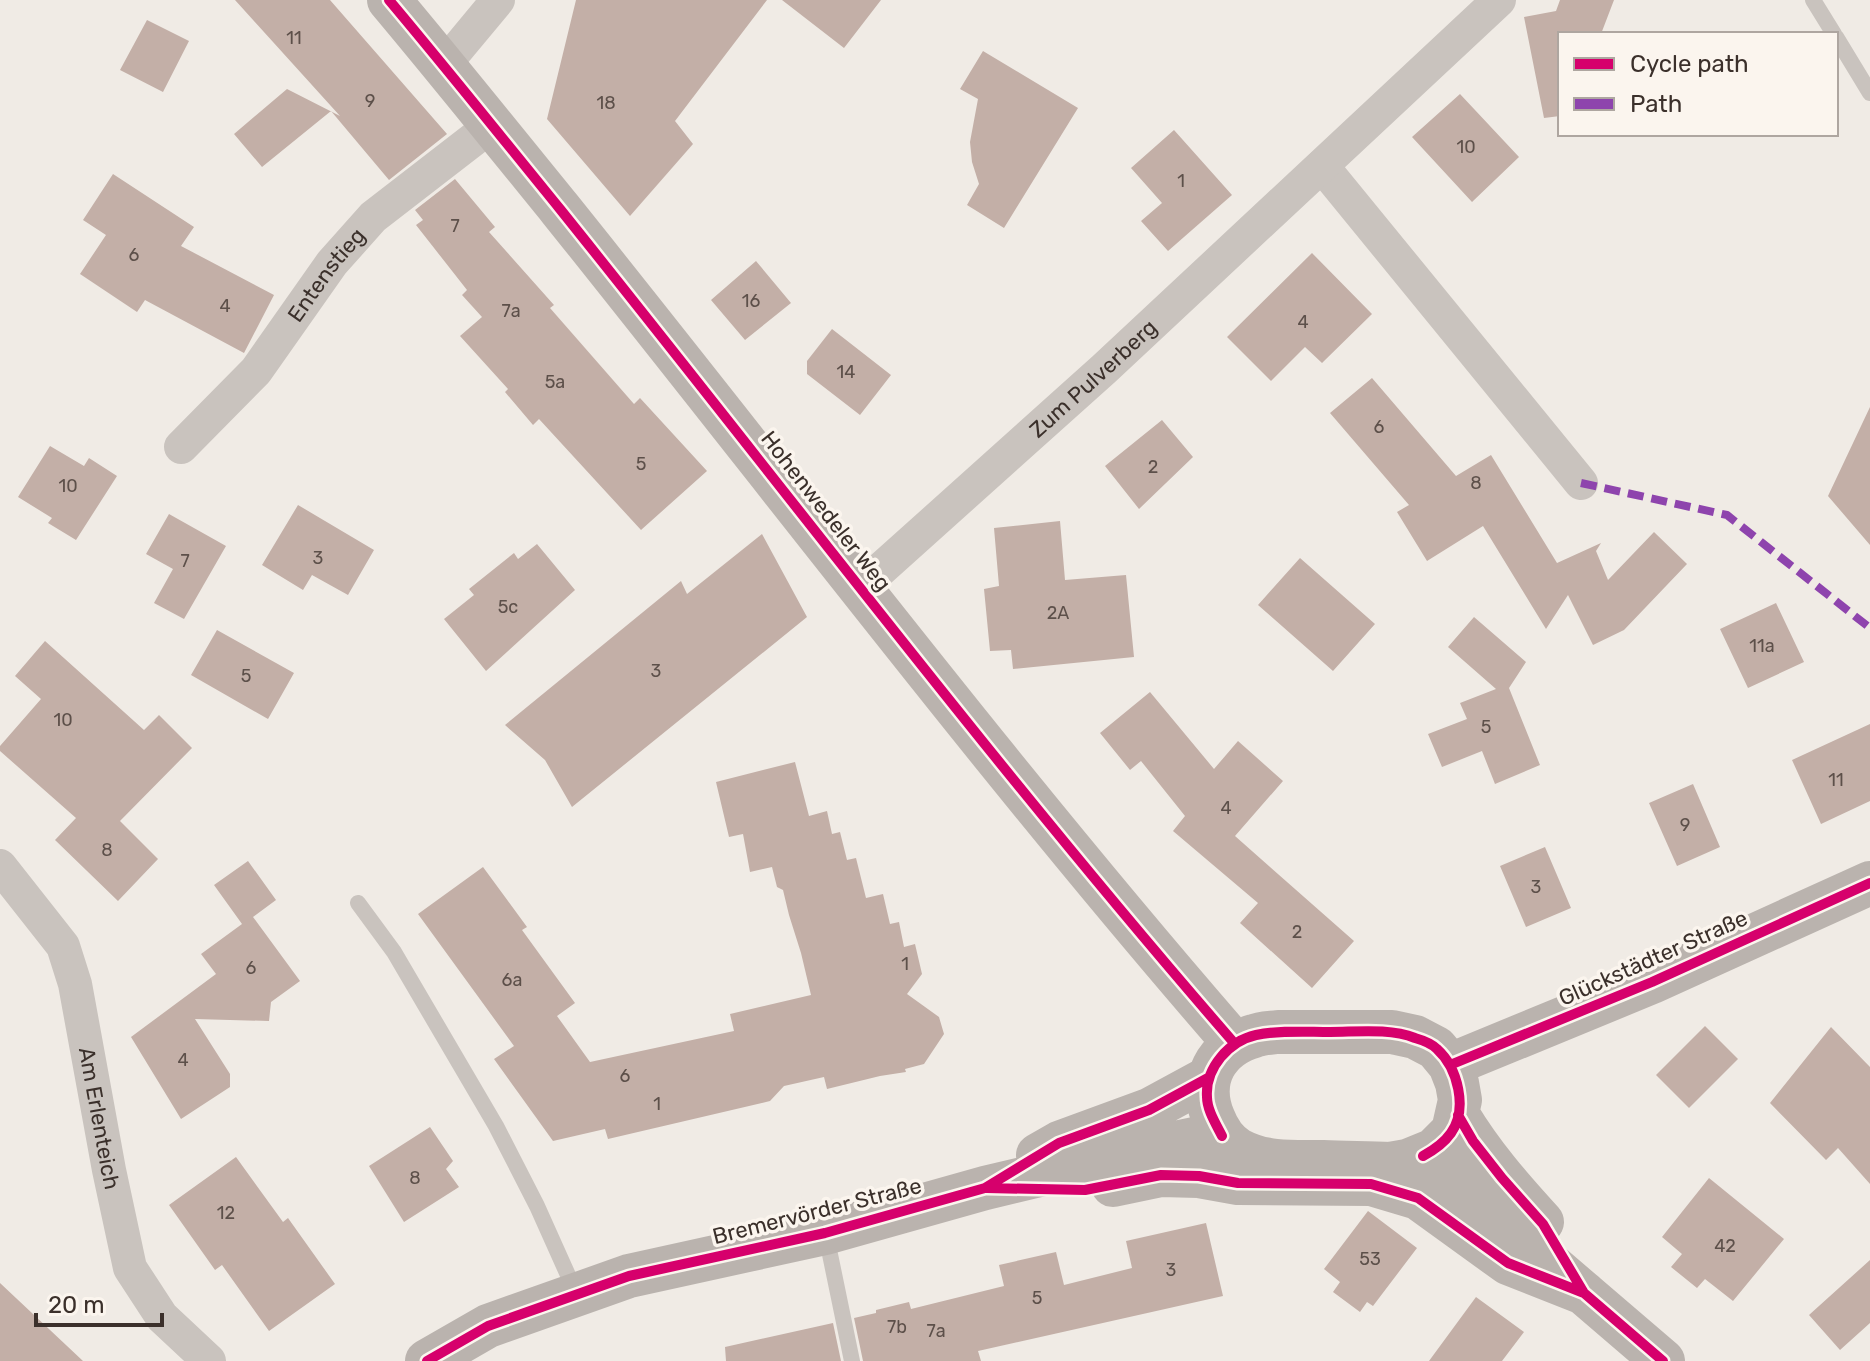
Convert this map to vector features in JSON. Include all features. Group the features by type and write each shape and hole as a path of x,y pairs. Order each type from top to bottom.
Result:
{"main road":[{"name":"Hohenwedeler Weg","path":"389,0 1090,873 1235,1044"},
{"name":"Glückstädter Straße","path":"1450,1065 1652,982 1870,883"},
{"path":"1278,1032 1392,1032 1415,1037 1436,1048 1450,1065 1460,1100 1453,1131 1434,1150 1423,1156 1390,1164 1259,1158 1237,1149 1222,1136 1206,1098 1208,1078 1217,1061 1235,1044 1254,1035 1278,1032"},
{"name":"Bremervörder Straße","path":"985,1188 1059,1143 1149,1110 1208,1078"},
{"path":"1458,1115 1473,1141 1543,1224 1584,1293"},
{"name":"Bremervörder Straße","path":"427,1361 488,1326 629,1276 825,1233 985,1188 1156,1147 1222,1136"},
{"path":"1423,1156 1446,1167 1523,1241 1663,1361"},
{"path":"985,1188 1085,1190 1161,1175 1199,1176 1238,1183 1371,1184 1418,1198 1508,1263 1584,1293"}],"street":[{"path":"444,65 498,0"},
{"name":"Zum Pulverberg","path":"861,587 1104,369 1499,0"},
{"name":"Entenstieg","path":"181,447 256,371 332,263 373,217 492,125"},
{"path":"1322,166 1581,483"},
{"name":"Am Erlenteich","path":"0,866 63,946 75,984 130,1268 162,1317 209,1361"}],"lane":[{"path":"1813,0 1833,32"},
{"path":"1838,41 1870,93"},
{"path":"358,903 394,952 496,1126 537,1206 576,1294"},
{"path":"825,1233 852,1361"}],"building":[{"path":"235,0 330,0 447,134 389,180 332,112 340,116"},
{"path":"576,0 767,0 675,121 693,144 630,216 547,119"},
{"path":"782,0 881,0 844,48"},
{"path":"1560,0 1614,0 1602,32 1558,32 1558,116 1544,118 1524,17 1556,11"},
{"path":"147,20 189,41 163,92 120,70"},
{"path":"983,51 1078,108 1004,228 967,205 979,184 970,142 978,99 960,89"},
{"path":"287,89 331,111 262,167 234,134"},
{"path":"1460,94 1519,157 1472,202 1412,137"},
{"path":"1174,130 1232,195 1168,251 1141,221 1162,203 1131,168"},
{"path":"113,174 194,227 181,246 274,295 244,353 145,300 137,312 80,274 106,235 83,220"},
{"path":"455,179 495,227 489,232 554,305 550,308 634,404 640,398 707,471 641,530 539,419 533,425 505,392 508,389 460,336 482,317 462,295 467,290 416,225 423,220 415,210"},
{"path":"1312,253 1372,314 1322,363 1305,347 1271,381 1227,337"},
{"path":"756,261 791,303 745,340 711,300"},
{"path":"832,329 891,375 860,415 807,374 807,361"},
{"path":"1372,378 1456,476 1491,455 1557,563 1601,543 1596,551 1608,580 1654,532 1687,564 1624,630 1593,645 1568,595 1546,629 1483,526 1427,561 1397,512 1409,505 1330,413"},
{"path":"1870,407 1870,545 1828,496"},
{"path":"1162,420 1193,457 1139,509 1105,466"},
{"path":"50,446 84,466 89,458 117,476 76,540 48,523 52,518 18,497"},
{"path":"298,505 374,550 348,595 312,575 303,590 262,565"},
{"path":"169,514 226,546 184,619 154,603 173,569 146,554"},
{"path":"1060,521 1065,580 1126,575 1134,657 1013,669 1011,650 990,651 984,589 999,586 994,528"},
{"path":"762,534 807,617 572,807 545,760 505,725 681,581 687,594"},
{"path":"537,544 575,590 486,671 444,619 474,595 469,589 514,553 518,559"},
{"path":"1300,558 1375,624 1333,671 1258,605"},
{"path":"1776,603 1804,662 1748,688 1720,629"},
{"path":"1474,617 1526,662 1509,688 1540,765 1495,784 1482,751 1442,767 1428,734 1467,719 1460,703 1496,689 1448,647"},
{"path":"217,630 294,673 268,719 191,675"},
{"path":"45,641 144,730 159,715 192,748 120,821 158,859 118,901 55,840 76,818 0,751 0,746 41,699 15,676"},
{"path":"1150,692 1214,769 1238,741 1283,781 1235,836 1354,941 1312,988 1240,923 1258,903 1173,831 1185,816 1141,761 1130,770 1100,733"},
{"path":"1870,724 1870,801 1821,824 1792,760"},
{"path":"795,762 809,816 827,811 832,834 840,832 847,860 856,858 866,898 883,894 890,924 899,922 904,947 915,944 922,974 907,994 939,1017 944,1034 924,1064 905,1069 906,1072 827,1089 824,1077 784,1086 770,1101 608,1139 605,1129 553,1141 494,1059 514,1046 418,914 483,867 527,927 522,930 575,1003 557,1016 590,1062 734,1031 730,1014 811,995 783,890 777,887 772,867 750,872 743,834 729,837 716,782"},
{"path":"1693,784 1720,847 1677,866 1649,803"},
{"path":"1545,847 1571,908 1526,927 1500,866"},
{"path":"248,861 276,900 253,917 300,981 271,1002 269,1021 195,1019 230,1074 230,1087 181,1119 131,1037 216,974 201,954 242,924 214,885"},
{"path":"1705,1026 1738,1059 1689,1108 1656,1075"},
{"path":"1831,1027 1870,1067 1870,1184 1838,1148 1826,1160 1770,1103"},
{"path":"430,1127 453,1161 446,1169 459,1187 404,1222 369,1166"},
{"path":"236,1157 283,1222 288,1218 335,1284 269,1331 222,1265 215,1270 169,1205"},
{"path":"1709,1178 1784,1239 1733,1301 1705,1279 1697,1288 1671,1267 1682,1254 1662,1237"},
{"path":"1368,1211 1417,1248 1373,1306 1367,1302 1360,1312 1333,1292 1340,1282 1324,1269"},
{"path":"1206,1223 1223,1296 978,1351 981,1361 863,1361 854,1318 909,1302 911,1309 1004,1286 999,1265 1056,1252 1064,1285 1132,1268 1126,1241"},
{"path":"1870,1260 1870,1323 1840,1350 1809,1315"},
{"path":"0,1283 83,1361 0,1361"},
{"path":"1476,1297 1524,1332 1502,1361 1429,1361"},
{"path":"833,1323 841,1361 726,1361 725,1347"}],"marked path":[{"path":"1581,483 1727,515 1870,628"}],"cycle path":[{"path":"389,0 560,209 977,735 1235,1044"},
{"path":"1450,1065 1652,982 1870,883"},
{"path":"1222,1136 1208,1107 1207,1086 1221,1057 1237,1043 1274,1032 1384,1032 1405,1035 1432,1045 1444,1057 1455,1078 1460,1101 1456,1123 1445,1140 1423,1156"},
{"path":"427,1361 488,1326 629,1276 825,1233 985,1188 1059,1143 1149,1110 1208,1078"},
{"path":"1458,1115 1473,1141 1543,1224 1584,1293 1663,1361"},
{"path":"987,1188 1085,1190 1161,1175 1199,1176 1238,1183 1371,1184 1418,1198 1508,1263 1584,1293"}]}
